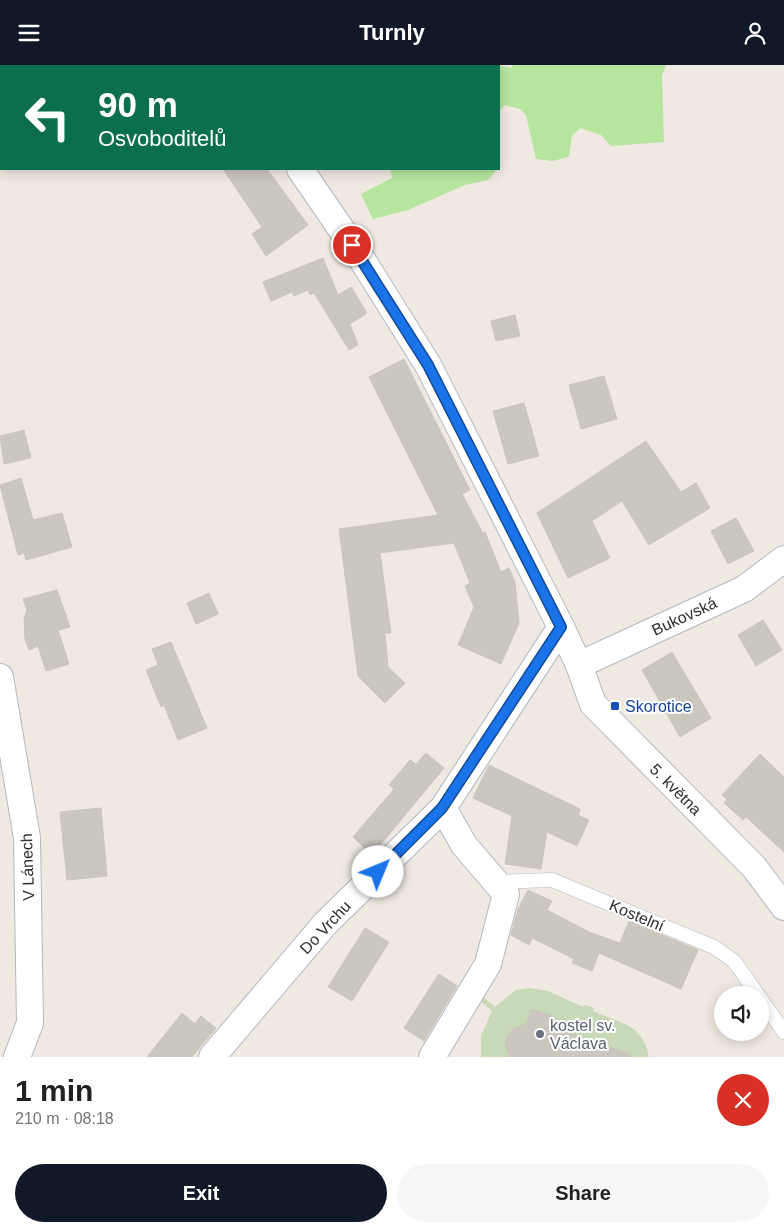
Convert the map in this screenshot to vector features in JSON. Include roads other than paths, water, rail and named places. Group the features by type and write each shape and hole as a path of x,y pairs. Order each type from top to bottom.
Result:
{"street":[{"name":"5. května","path":"301,170 362,261 428,365 561,627 579,665 593,704 754,867 784,907"},
{"name":"Bukovská","path":"579,665 744,589 784,559"},
{"name":"Do Vrchu","path":"212,1057 325,924 442,808 561,627"},
{"name":"V Lánech","path":"0,677 27,838 30,1023 17,1057"},
{"path":"432,1057 488,964 506,894 464,845 442,808"}],"lane":[{"name":"Kostelní","path":"495,882 552,880 714,947 734,961 752,986"},
{"path":"769,1011 784,1032"}],"place":[{"name":"Skorotice","path":"615,706"},
{"name":"kostel sv. Václava","path":"540,1034"}]}
